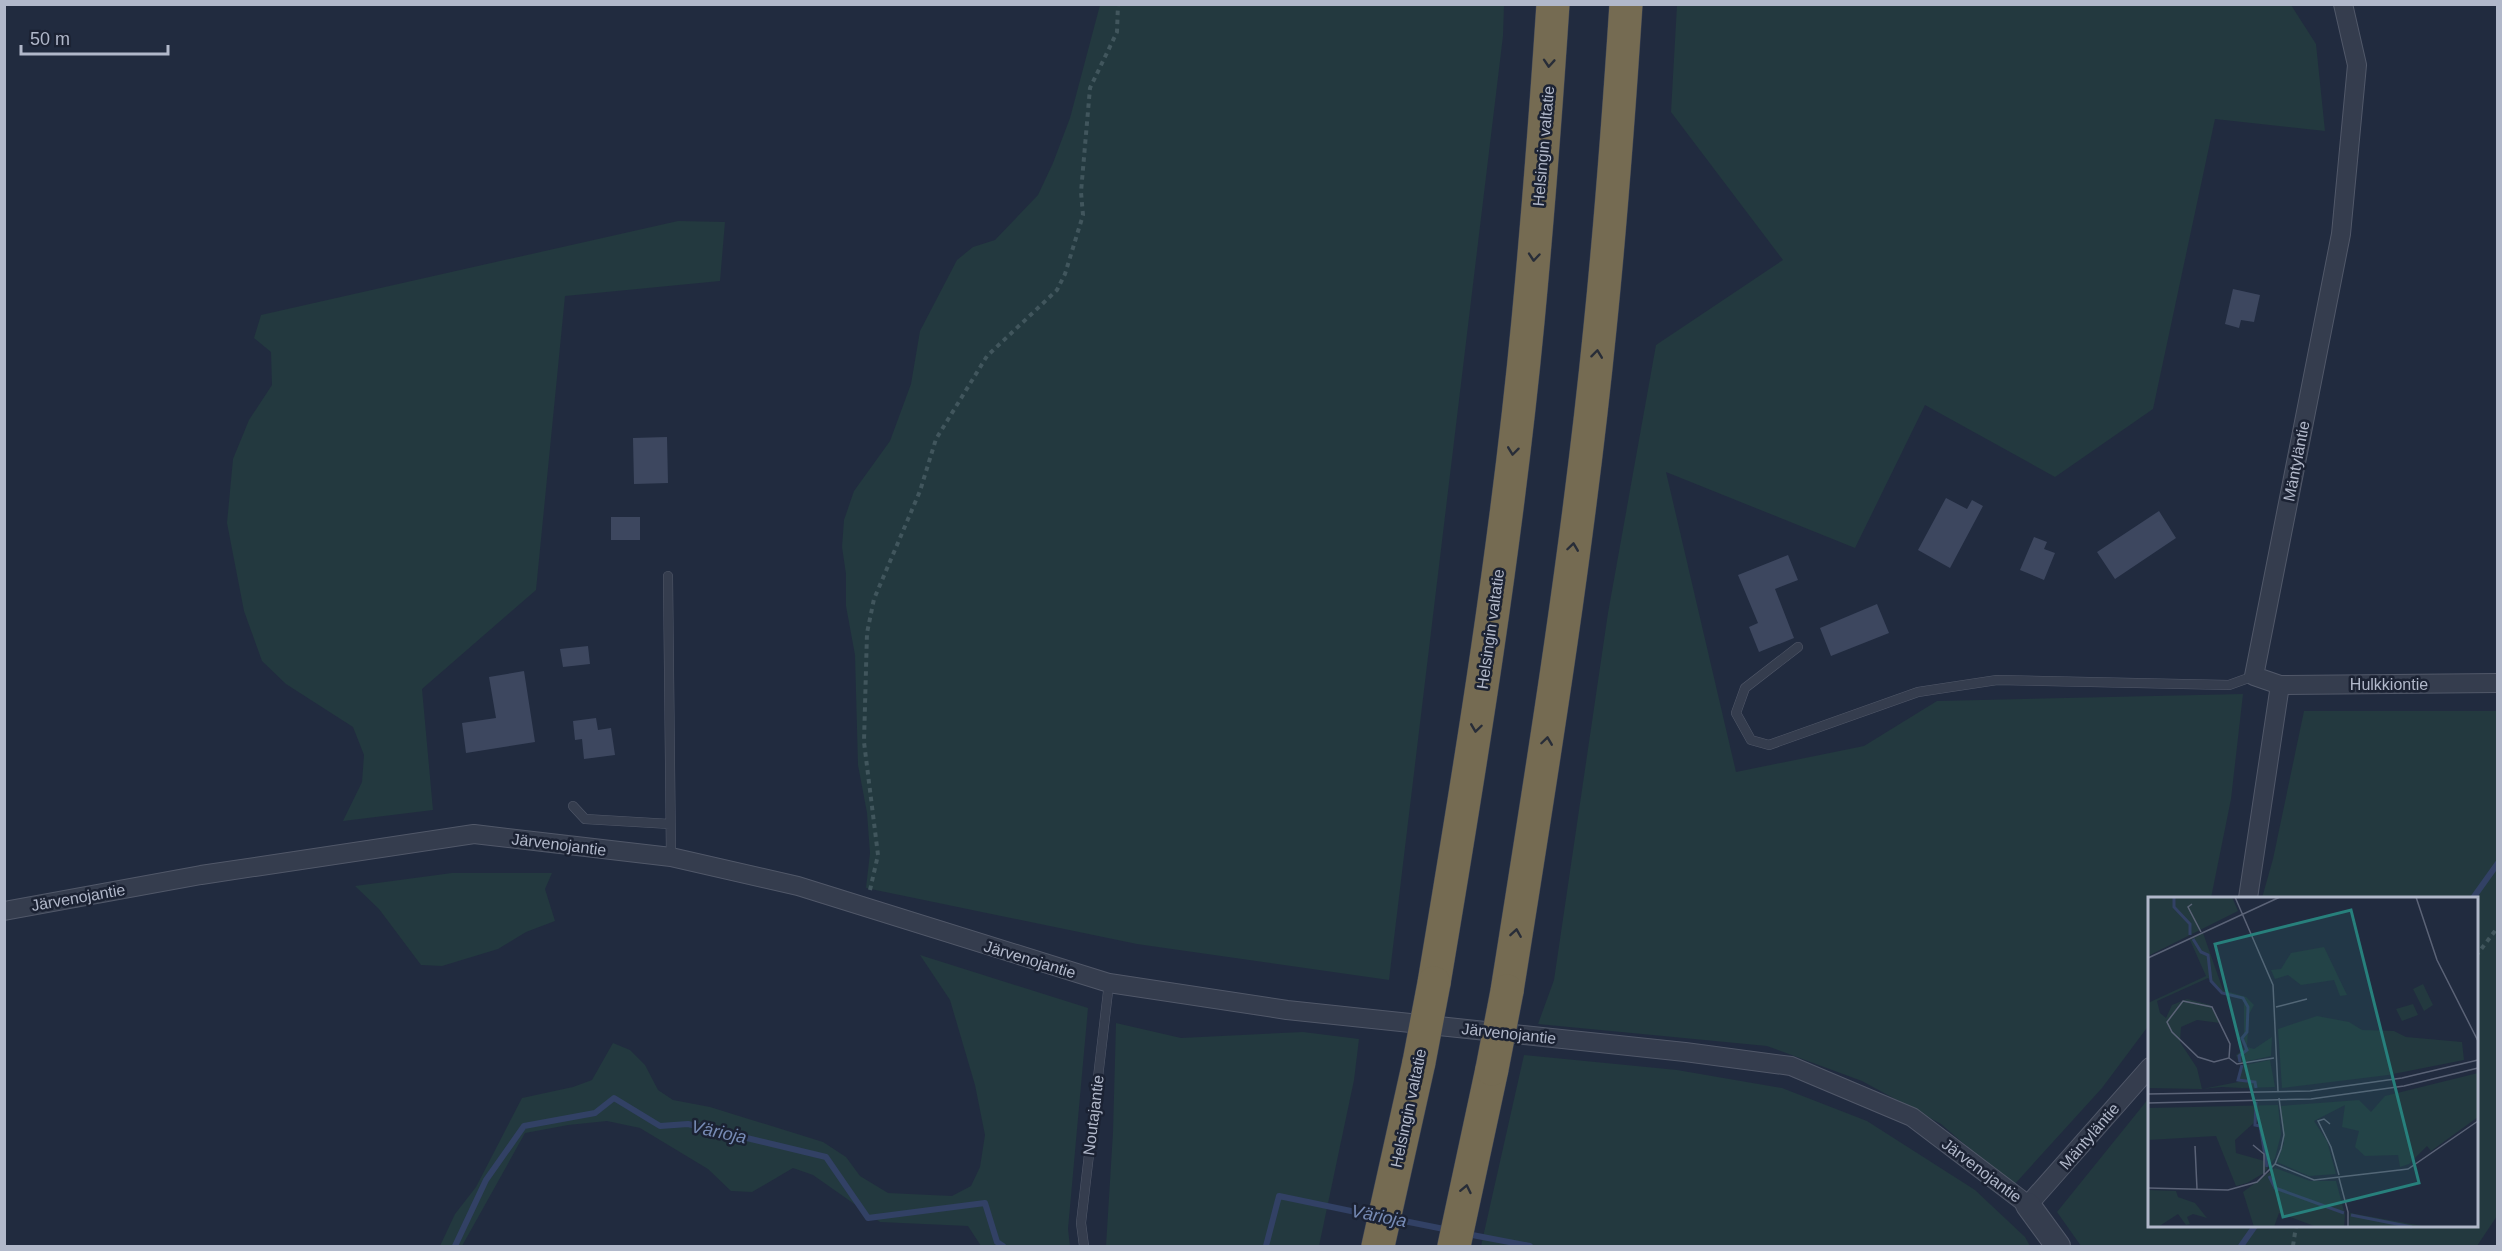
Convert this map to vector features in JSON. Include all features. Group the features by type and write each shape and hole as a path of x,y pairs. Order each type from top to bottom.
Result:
{"highway":[{"name":"Helsingin valtatie","path":"1378,1246 1419,1062 1434,982 1473,746 1507,506 1528,322 1553,4"},
{"path":"1454,1246 1507,991 1545,754 1581,492 1600,330 1626,4"}],"street":[{"name":"Mäntyläntie","path":"2254,676 2341,234 2357,65 2343,4"},
{"path":"2248,897 2280,685 2254,676"},
{"name":"Hulkkiontie","path":"2280,685 2498,683"},
{"name":"Järvenojantie","path":"4,911 201,875 474,834 671,857 798,886 1108,983 1287,1010 1684,1052 1791,1066 1912,1117 2028,1205"},
{"name":"Mäntyläntie","path":"2028,1205 2148,1069"},
{"path":"2028,1205 2058,1246"}],"lane":[{"path":"668,576 671,857"},
{"path":"1798,647 1745,688 1736,713 1751,740 1769,745 1918,692 1997,680 2229,685 2254,676"},
{"path":"573,806 585,819 670,824"},
{"name":"Noutajantie","path":"1084,1246 1081,1223 1108,983"}],"path":[{"path":"866,908 878,855 864,742 867,633 874,599 920,491 936,439 987,356 1057,290 1065,274 1083,215 1081,192 1090,88 1117,32 1118,4"},
{"path":"2478,953 2498,927"},
{"path":"2293,1246 2296,1227"}],"green space":[{"path":"1100,5 1504,5 1503,36 1389,980 1137,944 866,888 870,853 867,813 858,765 855,655 846,606 846,574 842,547 844,520 854,491 890,441 911,384 920,331 957,260 973,247 995,240 1038,195 1070,118"},
{"path":"1677,5 2291,5 2316,44 2325,131 2215,119 2153,409 2055,477 1925,405 1855,548 1666,472 1736,772 1864,746 1937,701 2243,694 2231,799 2211,897 2148,897 2148,1026 2102,1088 2013,1186 1941,1124 1862,1081 1767,1046 1538,1024 1554,980 1608,613 1656,345 1783,260 1671,112"},
{"path":"678,221 725,222 720,281 565,296 536,590 422,689 433,810 343,821 362,782 364,755 353,727 286,684 262,661 244,611 227,523 233,459 249,420 272,385 271,352 254,338 261,315"},
{"path":"2304,711 2497,711 2497,1216 2477,1246 2081,1246 2057,1212 2148,1099 2148,1227 2478,1227 2478,897 2262,897 2273,859"},
{"path":"452,873 552,873 545,889 555,921 526,932 498,949 442,966 421,965 379,909 355,886"},
{"path":"920,955 1088,1008 1068,1229 1070,1246 981,1246 968,1226 880,1222 813,1175 793,1168 752,1192 731,1191 708,1169 640,1128 607,1121 525,1133 462,1246 440,1246 455,1214 476,1187 522,1098 573,1087 592,1080 613,1043 630,1050 645,1065 658,1090 673,1100 710,1107 823,1142 846,1157 860,1176 888,1193 952,1196 971,1186 980,1167 985,1135 975,1085 950,1000"},
{"path":"1116,1023 1181,1038 1303,1032 1359,1039 1354,1080 1319,1246 1106,1246 1113,1132"},
{"path":"1524,1055 1677,1070 1782,1088 1867,1121 1975,1190 2025,1237 2030,1246 1481,1246"}],"building":[{"path":"2233,289 2260,295 2254,322 2241,320 2239,328 2225,324"},
{"path":"667,437 668,483 634,484 633,438"},
{"path":"1946,498 1967,509 1972,500 1983,506 1950,568 1918,550"},
{"path":"2159,511 2176,538 2115,579 2097,552"},
{"path":"611,517 640,517 640,540 611,540"},
{"path":"2034,537 2047,542 2044,549 2055,553 2044,580 2020,570"},
{"path":"1788,555 1798,580 1775,589 1794,638 1759,652 1749,627 1758,623 1738,575"},
{"path":"1877,604 1889,633 1831,656 1820,628"},
{"path":"588,646 590,664 563,667 560,649"},
{"path":"524,671 535,742 466,753 462,723 496,718 489,677"},
{"path":"596,718 598,730 611,728 615,755 584,759 582,739 575,740 573,721"}],"waterway":[{"path":"2474,897 2498,863"},
{"name":"Värioja","path":"455,1246 486,1180 524,1126 595,1113 614,1098 660,1126 688,1124 826,1157 868,1218 985,1203 997,1242 1003,1246"},
{"name":"Värioja","path":"1266,1246 1279,1196 1375,1216"},
{"name":"Värioja","path":"1394,1219 1449,1230"},
{"path":"2241,1246 2254,1227"},
{"name":"Värioja","path":"1467,1234 1530,1246"}]}
